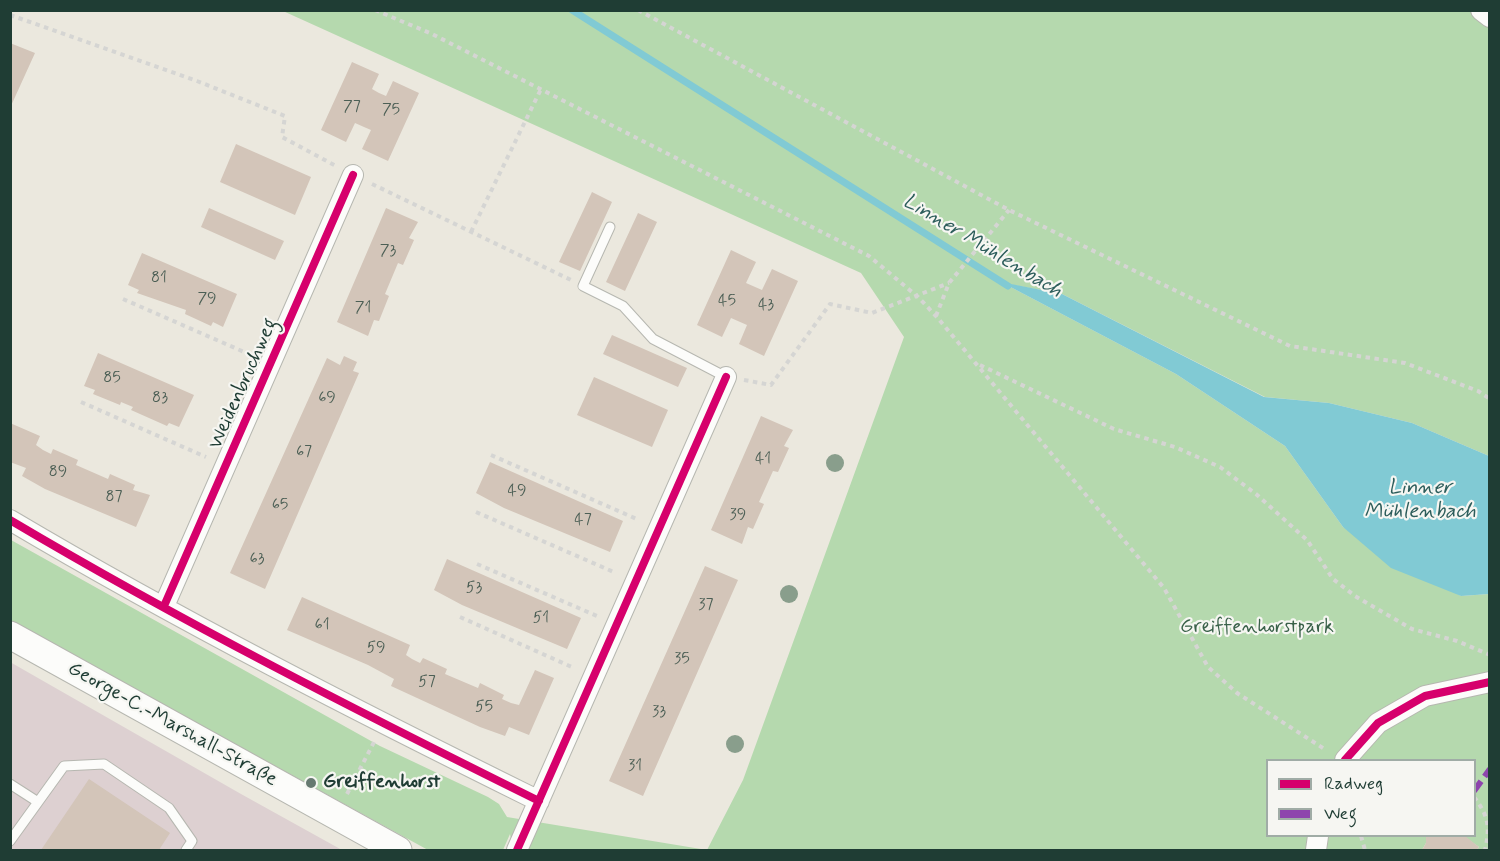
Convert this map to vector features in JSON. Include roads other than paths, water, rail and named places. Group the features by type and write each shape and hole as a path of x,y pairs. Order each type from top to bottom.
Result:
{"main road":[{"name":"George-C.-Marshall-Straße","path":"10,635 398,850"}],"street":[{"path":"1480,10 1490,17"},
{"name":"Weidenbruchweg","path":"164,606 353,175"},
{"path":"517,850 726,377"},
{"path":"10,520 383,724 540,801"},
{"path":"1338,757 1378,723 1425,696 1490,682"}],"lane":[{"path":"610,226 583,286 623,306 653,339 726,377"},
{"path":"10,841 64,766 104,765 169,808 192,841 186,850"},
{"path":"10,784 38,802"}],"water":[{"name":"Linner Mühlenbach","path":"1001,282 1062,294 1264,397 1329,403 1412,423 1489,456 1489,594 1461,596 1391,568 1343,527 1285,446 1176,374"}],"waterway":[{"name":"Linner Mühlenbach","path":"572,10 1008,286"}],"place":[{"name":"Greiffenhorst","path":"311,783"}],"park label":[{"name":"Greiffenhorstpark","path":"1257,628"}]}
